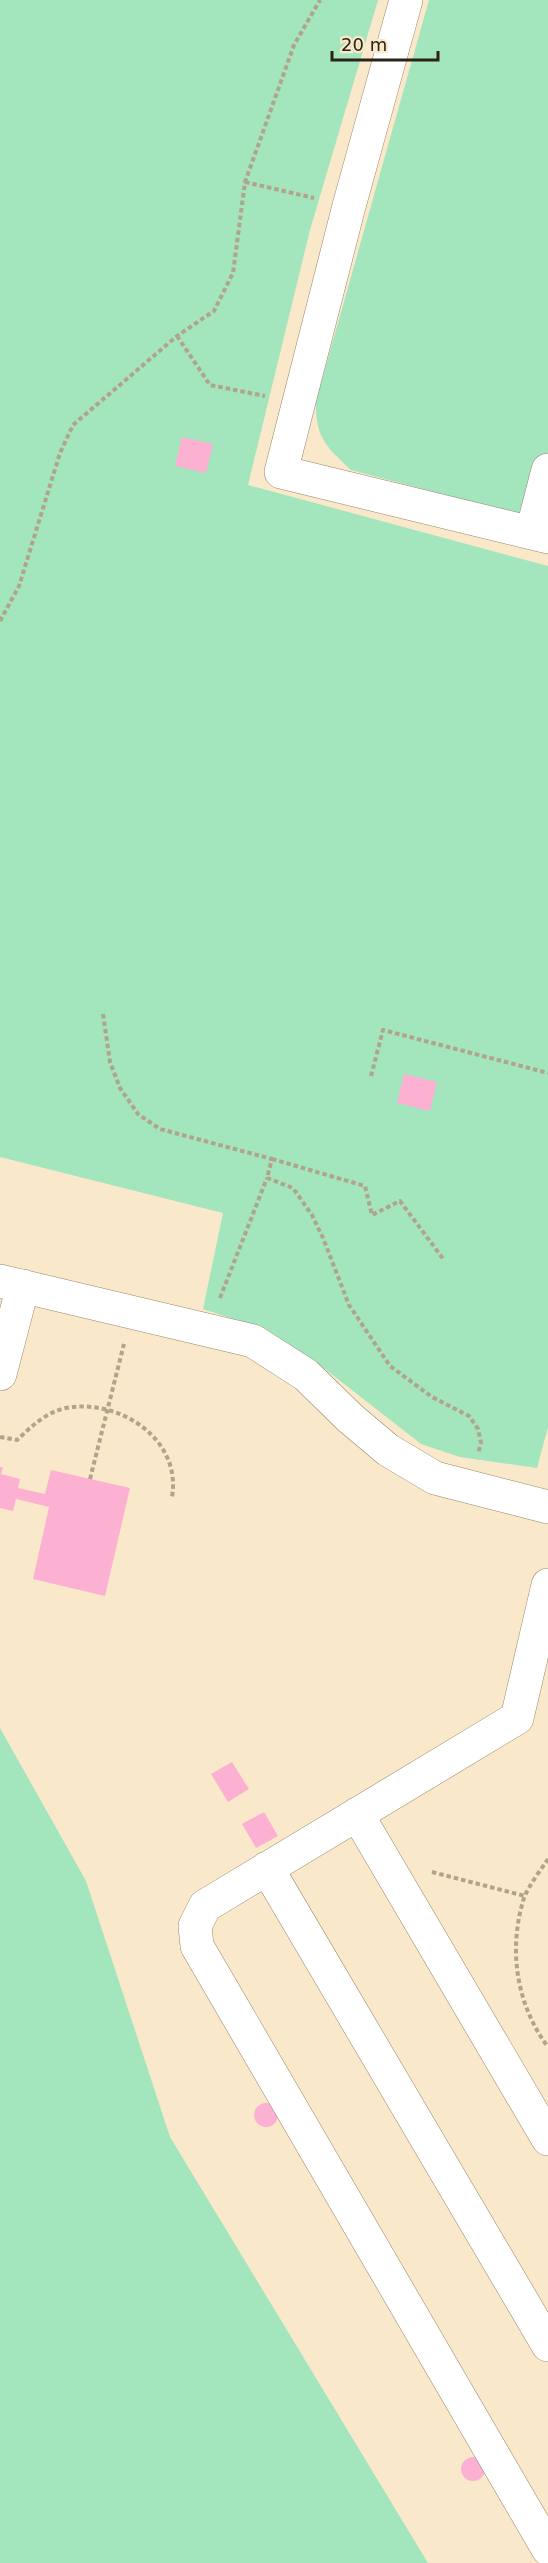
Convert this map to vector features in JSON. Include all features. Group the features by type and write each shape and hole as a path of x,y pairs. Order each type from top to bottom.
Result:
{"lane":[{"path":"406,0 349,206 281,472 540,535 548,470"},
{"path":"0,1374 12,1284 132,1311 253,1341 306,1375 350,1418 388,1450 435,1478 548,1507"},
{"path":"548,1585 517,1718 205,1905 195,1926 197,1946 548,2549"},
{"path":"357,1814 548,2139"},
{"path":"267,1868 548,2345"}],"path":[{"path":"0,621 19,586 60,453 73,425 177,336 214,311 233,273 245,182 294,45 320,0"},
{"path":"245,182 349,206"},
{"path":"177,336 210,385 298,402"},
{"path":"103,1014 110,1062 120,1088 138,1114 160,1129 364,1186 372,1215 399,1201 444,1260"},
{"path":"371,1076 383,1030 548,1073"},
{"path":"216,1307 267,1178 272,1159"},
{"path":"267,1178 293,1188 312,1215 349,1305 390,1366 432,1397 470,1416 478,1429 481,1443 468,1487"},
{"path":"90,1479 132,1311"},
{"path":"0,1437 17,1440 37,1421 64,1408 94,1406 123,1413 148,1430 166,1454 175,1482 172,1497"},
{"path":"548,1858 525,1896 514,1948 522,1999 548,2047"},
{"path":"384,1860 525,1896"}],"green space":[{"path":"0,0 378,0 310,230 248,485 548,566 548,1427 537,1468 460,1457 421,1444 325,1369 267,1330 203,1309 223,1213 0,1157"},
{"path":"429,0 548,0 548,522 351,470 329,448 320,433 316,401"},
{"path":"0,1728 86,1881 170,2137 428,2563 0,2563"}],"building":[{"path":"182,437 213,444 206,473 175,466"},
{"path":"404,1074 437,1082 430,1111 397,1103"},
{"path":"0,1467 3,1467 1,1474 20,1479 18,1488 45,1494 51,1470 130,1488 105,1596 33,1579 49,1507 16,1499 13,1511 0,1508"},
{"path":"232,1762 249,1789 228,1802 211,1774"},
{"path":"264,1812 278,1836 256,1848 242,1824"},
{"path":"266,2103 274,2107 278,2115 274,2123 266,2127 258,2123 254,2115 258,2107"},
{"path":"473,2457 481,2461 485,2469 481,2477 473,2481 465,2477 461,2469 465,2461"}]}
